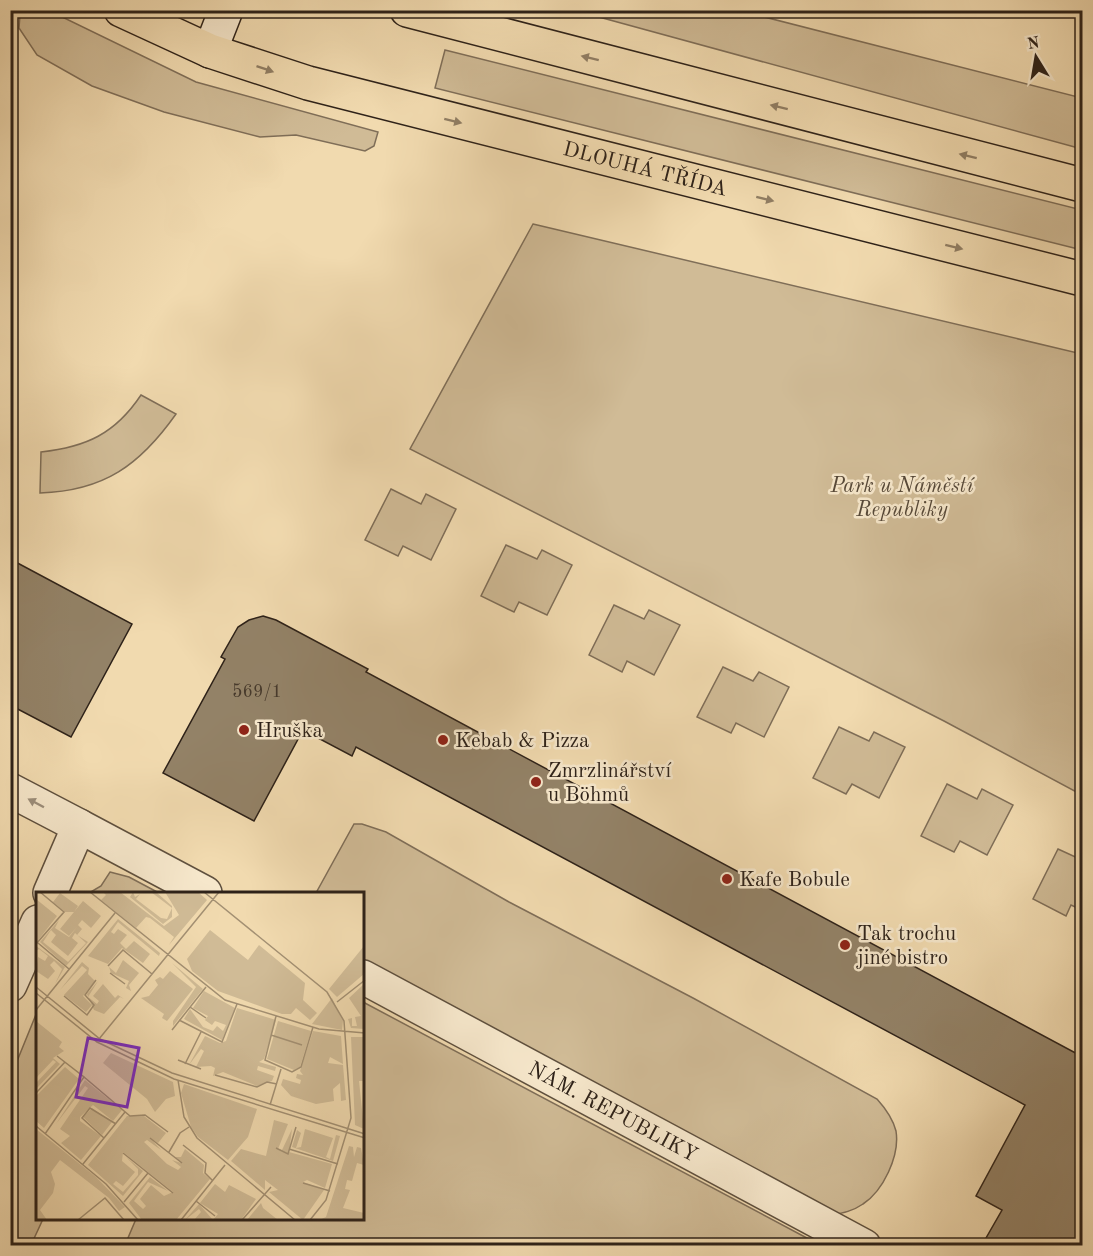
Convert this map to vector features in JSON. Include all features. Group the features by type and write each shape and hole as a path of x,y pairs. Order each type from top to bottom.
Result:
{"main road":[{"name":"DLOUHÁ TŘÍDA","path":"121,10 210,51 308,84 1083,279"},
{"path":"407,10 1083,185"}],"street":[{"path":"210,51 226,10"},
{"path":"10,790 204,892"},
{"path":"50,892 79,826"},
{"path":"10,985 36,926"},
{"name":"NÁM. REPUBLIKY","path":"364,978 864,1245"}],"green space":[{"path":"23,11 50,11 196,82 378,132 374,146 365,151 296,135 260,137 164,112 92,86 37,55 19,28 20,15"},
{"path":"577,11 741,11 1082,98 1082,149"},
{"path":"445,50 1082,210 1082,250 435,88"},
{"name":"Park u Náměstí Republiky","path":"533,224 1082,354 1082,795 944,721 410,449"},
{"path":"141,395 176,414 149,448 134,461 102,481 63,491 40,493 41,452 72,446 98,436 121,420"},
{"path":"391,489 421,504 426,494 456,509 431,560 403,546 398,556 365,540"},
{"path":"506,545 537,559 542,550 572,565 547,615 519,602 514,612 481,596"},
{"path":"614,605 644,619 649,610 680,625 654,675 627,661 622,672 589,655"},
{"path":"723,667 753,681 759,672 789,687 764,737 736,723 731,733 697,717"},
{"path":"839,727 869,741 874,732 905,747 879,798 852,784 846,794 813,778"},
{"path":"947,784 977,799 982,789 1013,805 987,855 960,841 954,852 921,836"},
{"path":"354,824 362,824 386,832 509,902 693,998 877,1099 889,1114 896,1131 897,1141 893,1162 883,1182 870,1198 852,1210 832,1215 364,974 364,892 317,892"},
{"path":"1058,849 1082,860 1082,910 1071,905 1066,916 1033,899"},
{"path":"110,872 129,877 157,892 91,892 101,886"},
{"path":"364,1003 820,1245 125,1245 136,1220 364,1220"},
{"path":"36,1014 36,1220 43,1220 31,1245 11,1245 11,1076"}],"building":[{"path":"10,559 132,624 71,737 10,705"},
{"path":"263,616 276,620 368,669 366,672 1083,1057 1083,1245 982,1245 1002,1210 976,1196 1025,1105 356,747 352,756 303,730 254,821 163,773 225,659 221,657 238,627 249,620"}],"place":[{"name":"Hruška","path":"244,730"},
{"name":"Kebab & Pizza","path":"443,740"},
{"name":"Zmrzlinářství u Böhmů","path":"536,782"},
{"name":"Kafe Bobule","path":"727,879"},
{"name":"Tak trochu jiné bistro","path":"845,945"}]}
